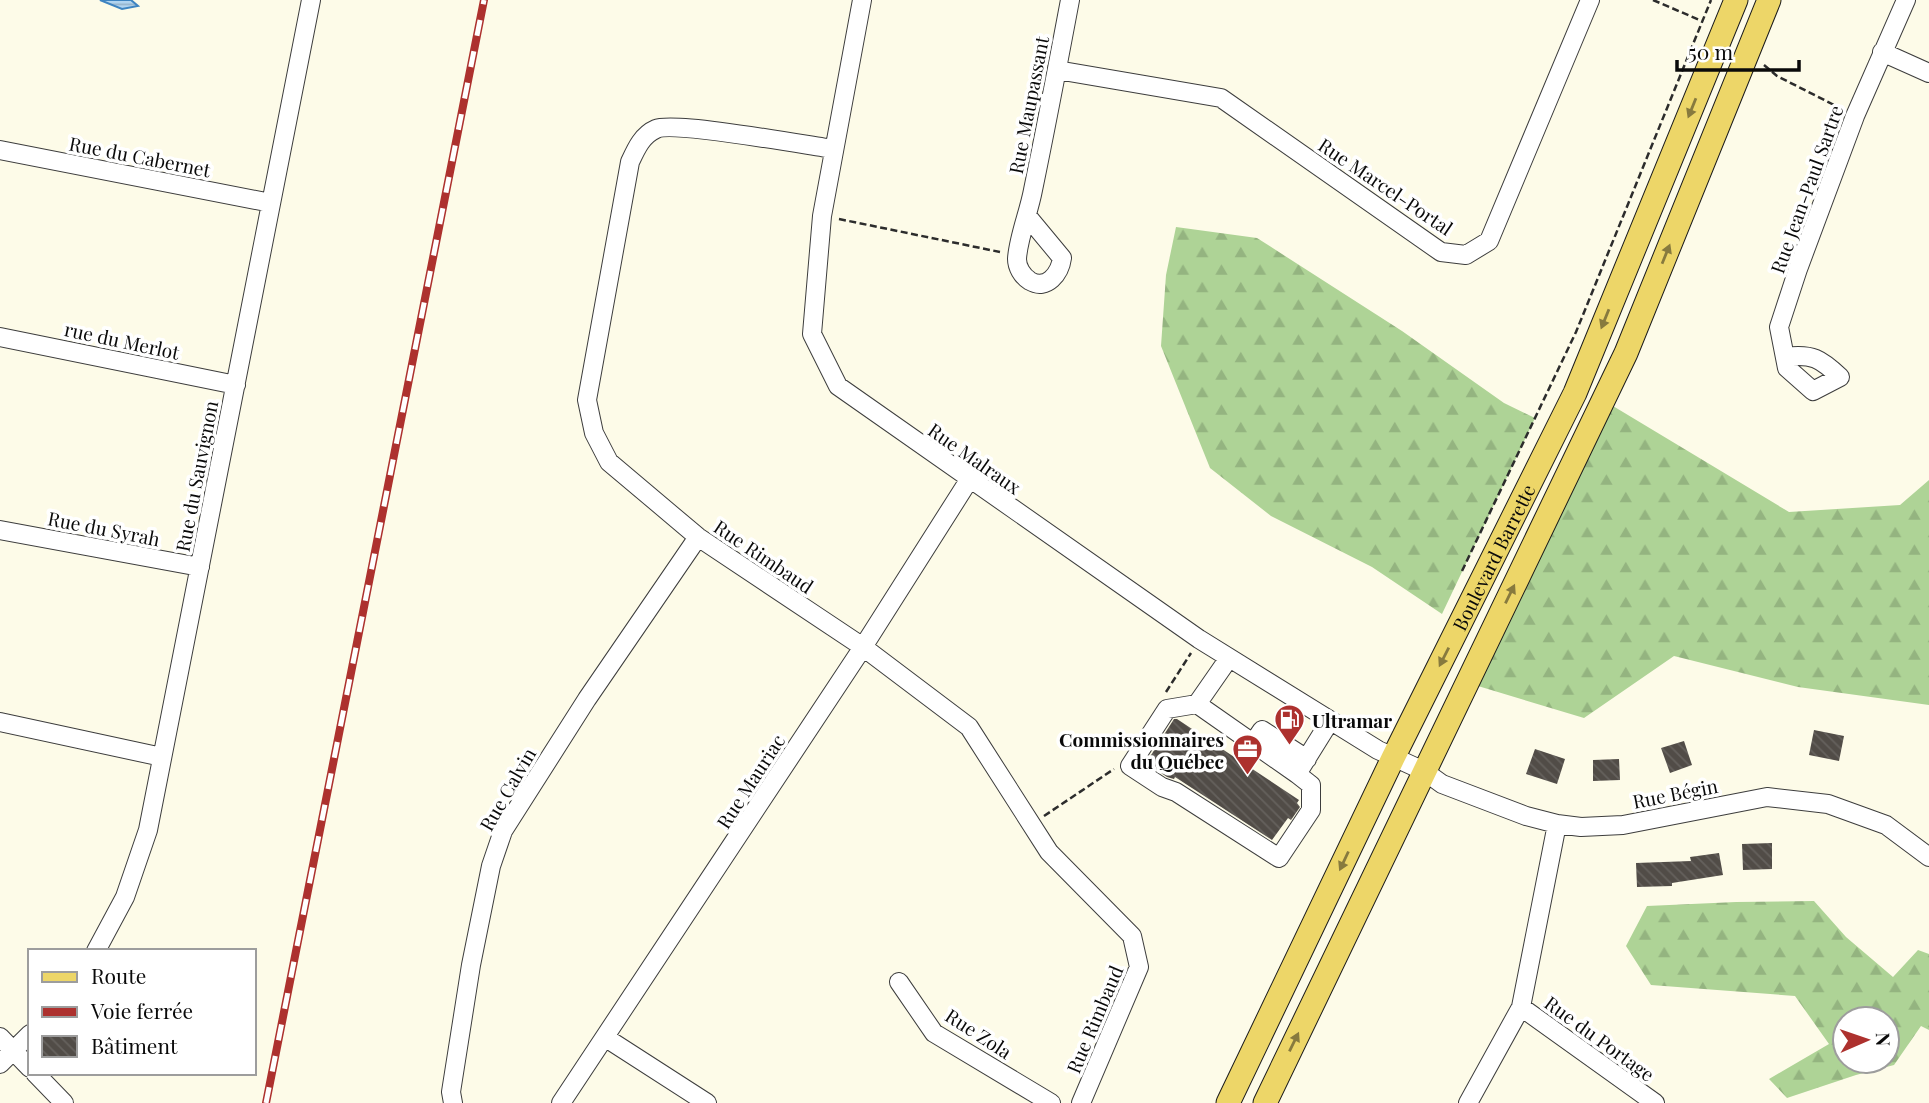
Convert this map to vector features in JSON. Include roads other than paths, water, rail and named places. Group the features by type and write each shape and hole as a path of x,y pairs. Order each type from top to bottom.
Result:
{"main road":[{"name":"Boulevard Barrette","path":"1228,1103 1392,758 1575,393 1737,0"},
{"name":"Boulevard Barrette","path":"1265,1103 1626,353 1769,0"}],"street":[{"name":"Rue du Sauvignon","path":"97,949 129,886 148,830 311,0"},
{"name":"Rue Malraux","path":"862,0 822,216 812,334 838,386 969,480 1229,658 1392,758 1424,771"},
{"name":"Rue Maupassant","path":"1028,217 1062,258 1060,272 1053,279 1041,284 1030,281 1020,272 1017,255 1028,217 1070,0"},
{"name":"Rue Marcel-Portal","path":"1057,70 1221,97 1441,252 1466,255 1489,241 1590,0"},
{"name":"Rue Jean-Paul Sartre","path":"1785,357 1779,327 1790,292 1855,116 1906,0"},
{"path":"1882,52 1929,73"},
{"name":"Rue Rimbaud","path":"833,149 687,128 657,128 640,141 630,162 587,400 594,433 609,462 698,537 863,647 969,727 1049,852 1132,936 1139,967 1081,1103"},
{"name":"Rue du Cabernet","path":"0,150 271,203"},
{"name":"rue du Merlot","path":"0,337 236,385"},
{"name":"Rue Mauriac","path":"561,1103 863,647 969,480"},
{"name":"Rue du Syrah","path":"0,530 200,567"},
{"name":"Rue Calvin","path":"453,1103 451,1093 471,965 491,866 503,831 587,699 698,537"},
{"path":"1197,704 1229,658"},
{"path":"1197,704 1253,743 1262,730 1302,767 1311,785 1311,810 1279,858 1130,766 1167,709 1197,704"},
{"path":"1302,767 1330,721"},
{"path":"0,722 162,757"},
{"name":"Rue Bégin","path":"1424,771 1442,784 1527,816 1581,827 1623,825 1767,797 1828,804 1886,825 1929,858"},
{"path":"1468,1103 1521,1007 1557,824"},
{"name":"Rue Zola","path":"899,982 934,1034 1051,1103"},
{"name":"Rue du Portage","path":"1521,1007 1655,1103"},
{"path":"0,1065 28,1036"},
{"path":"0,1037 28,1066"},
{"path":"606,1038 707,1103"},
{"path":"37,1075 64,1103"}],"water":[{"path":"100,0 131,0 138,6 122,9"}],"railway":[{"path":"266,1103 484,0"}],"place":[{"name":"Ultramar","path":"1289,747"},
{"name":"Commissionnaires du Québec","path":"1247,777"}]}
